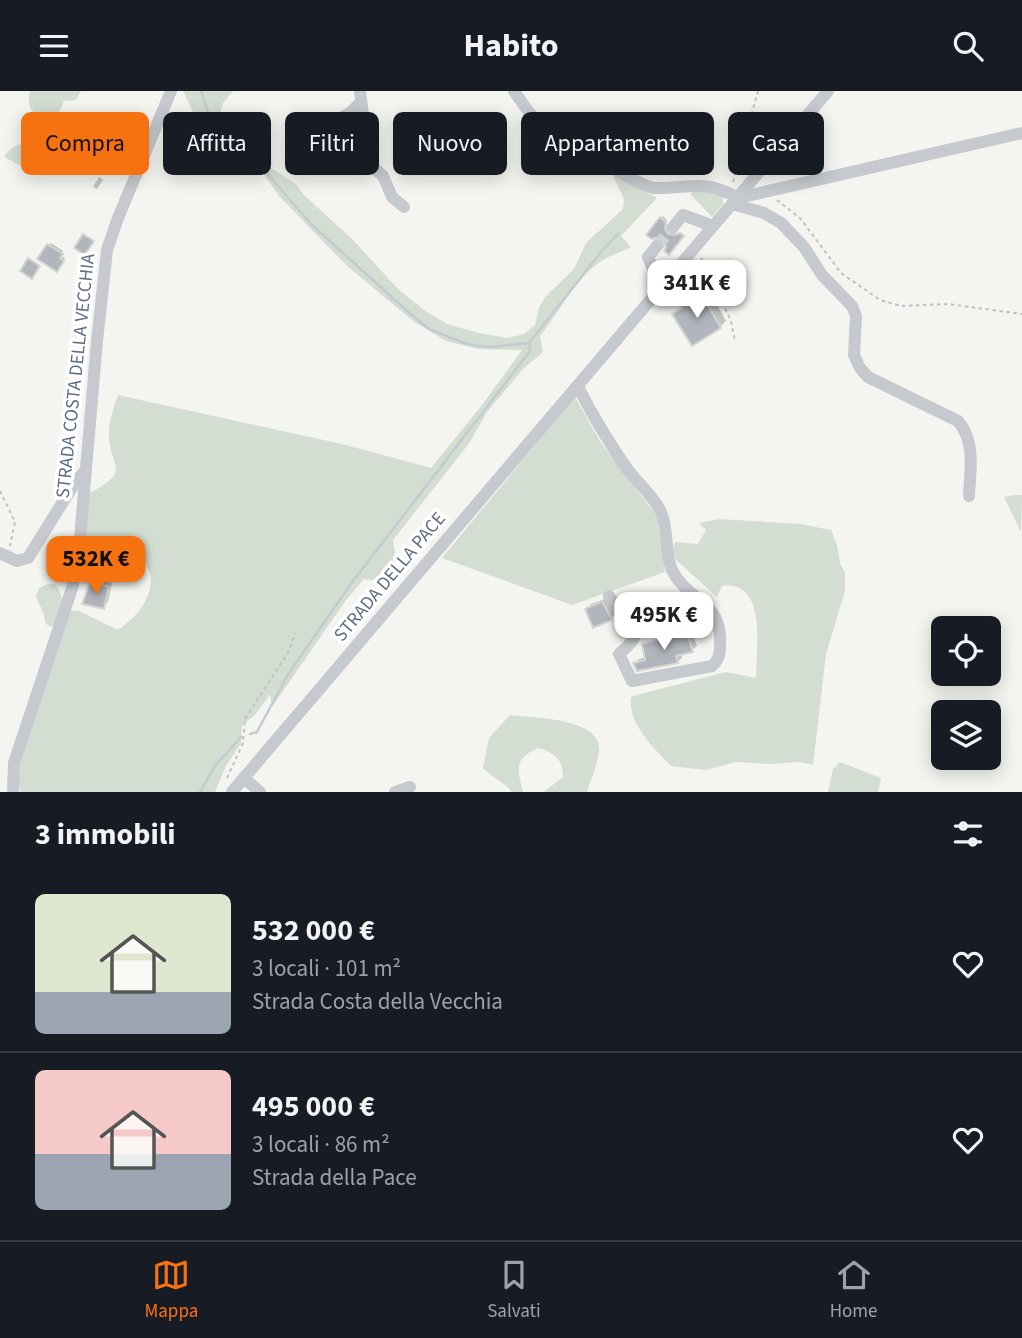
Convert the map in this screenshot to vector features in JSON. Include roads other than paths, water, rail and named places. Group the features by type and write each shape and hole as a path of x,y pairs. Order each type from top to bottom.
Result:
{"street":[{"name":"STRADA COSTA DELLA VECCHIA","path":"13,792 14,763 73,585 79,550 107,250 171,91"},
{"path":"514,91 537,121 596,159 652,188 703,184 781,223 804,247 822,275 844,295 856,316 855,355 860,368 868,377 958,421 965,429 970,442 969,496"},
{"name":"STRADA DELLA PACE","path":"228,788 244,778 578,387 733,199 828,91"},
{"path":"351,112 360,97"},
{"path":"360,97 368,156 372,166 383,176 392,197 404,207"},
{"path":"733,199 1022,133"},
{"path":"673,227 683,215 713,226"},
{"path":"657,246 648,257 661,288"},
{"path":"578,387 602,433 660,512 673,573 682,585 710,608 718,621 721,636 717,662 712,666 632,681 619,654 632,643 639,629 638,619 628,609 615,604 609,596"},
{"path":"3,555 17,561 28,558 76,481 86,470"},
{"path":"244,778 260,792"},
{"path":"395,792 410,787"}],"waterway":[{"path":"201,91 210,118 265,171 311,224 429,329 467,344 492,347 529,343 619,233"},
{"path":"250,734 257,732 287,676 350,585 530,351 529,343"},
{"path":"200,792 214,767 241,737"}],"tunnel":[{"path":"657,246 673,227"}]}
